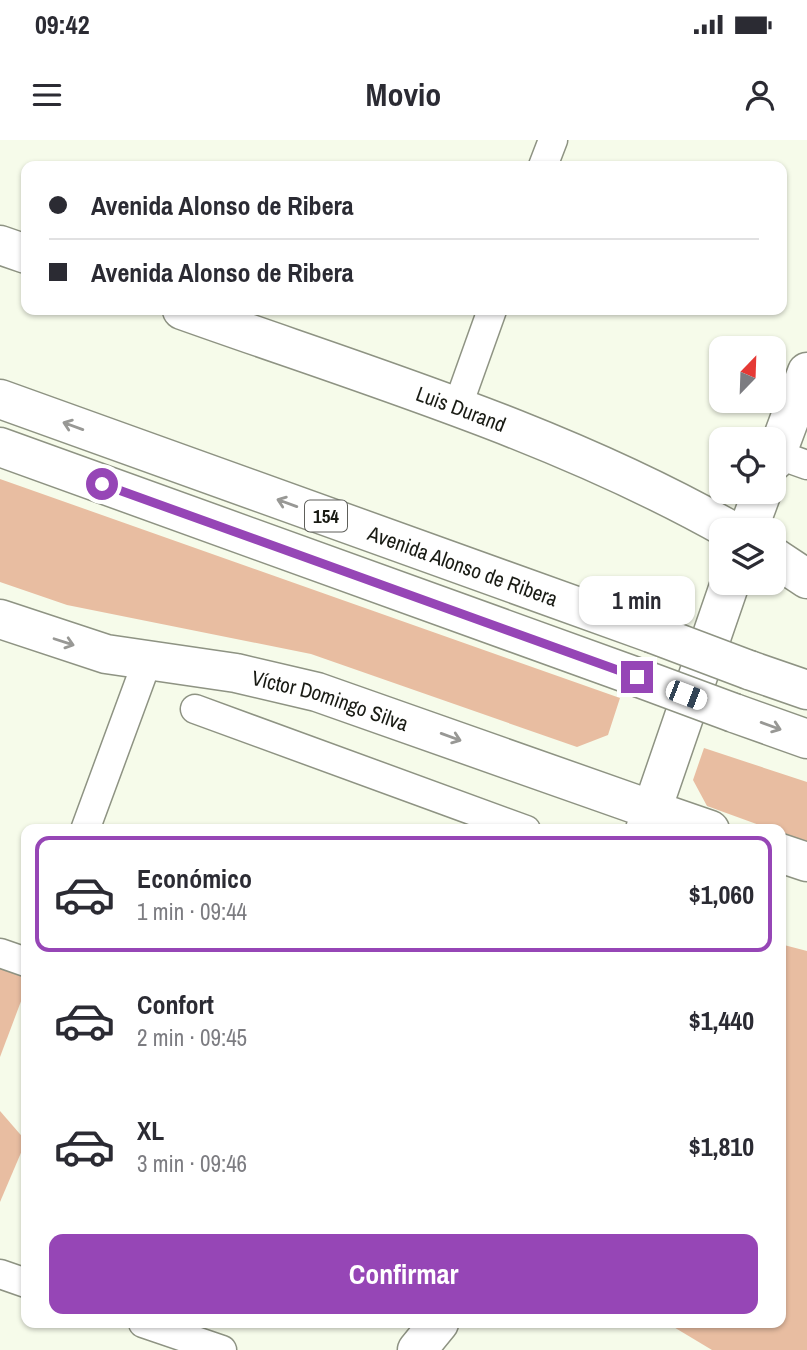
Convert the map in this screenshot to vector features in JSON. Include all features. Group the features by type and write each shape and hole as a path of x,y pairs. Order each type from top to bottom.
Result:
{"main road":[{"path":"0,245 21,252"},
{"name":"Luis Durand","path":"196,315 457,408 620,472 709,519"},
{"path":"786,460 807,372"},
{"name":"Avenida Alonso de Ribera","path":"0,399 807,690"},
{"name":"154","path":"0,447 807,740"},
{"path":"786,565 807,579"},
{"path":"648,820 726,595"},
{"name":"Víctor Domingo Silva","path":"0,619 106,654 250,676 341,699 648,820 673,824"},
{"path":"786,855 807,862"},
{"path":"417,1350 435,1328"}],"street":[{"path":"545,161 553,140"},
{"path":"457,408 490,315"},
{"path":"87,824 148,659"},
{"path":"195,709 510,824"},
{"path":"0,953 21,960"},
{"path":"0,1274 21,1281"},
{"path":"158,1328 222,1350"}],"shaded area":[{"path":"0,479 620,698 608,735 577,747 311,654 67,605 0,582"},
{"path":"704,748 807,782 807,843 786,835 786,824 756,824 707,806 693,780"},
{"path":"786,946 807,951 807,1350 712,1350 675,1328 786,1328"},
{"path":"0,965 21,973 21,1001 0,1057"},
{"path":"0,1111 21,1135 21,1153 0,1202"}],"route":[{"path":"102,484 637,677"}]}
